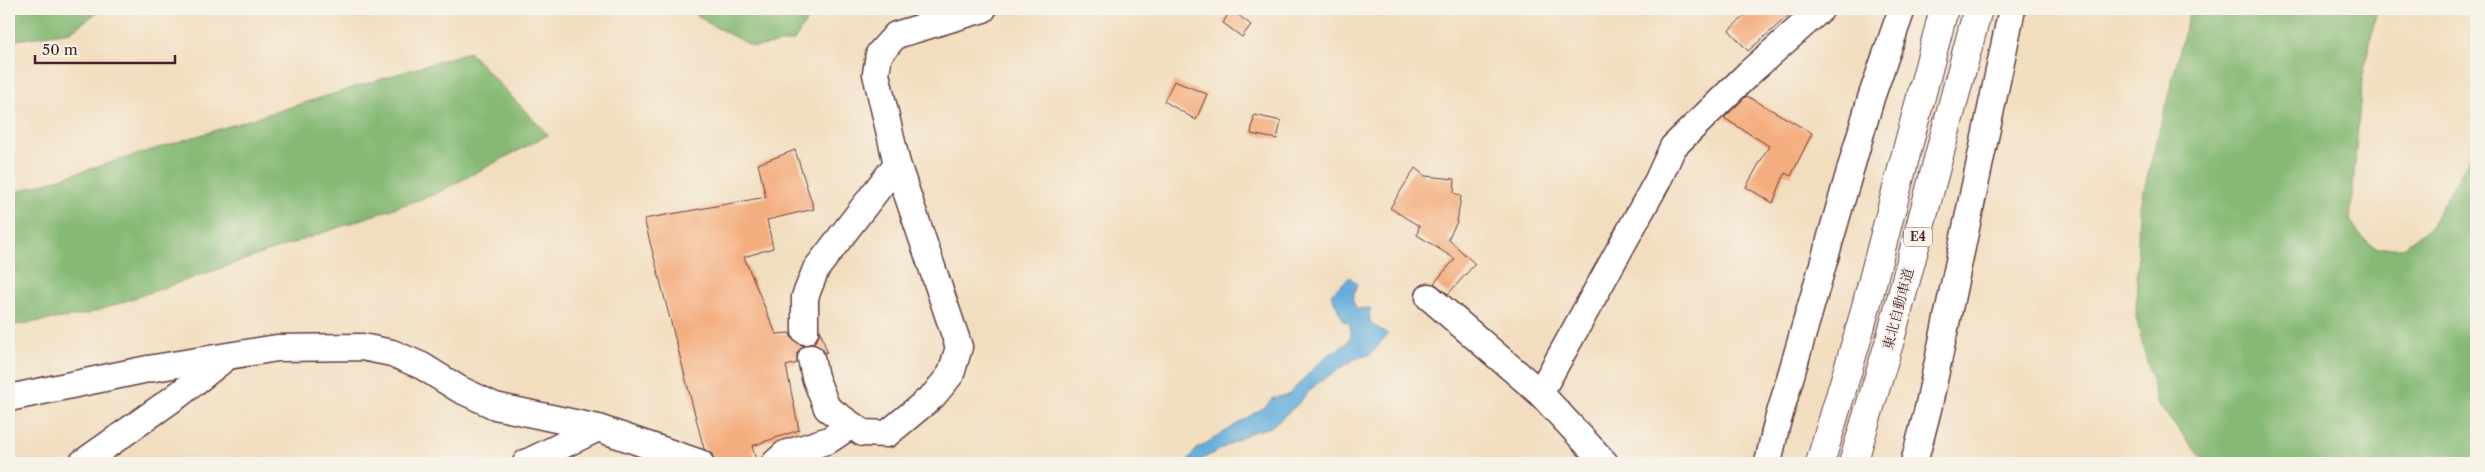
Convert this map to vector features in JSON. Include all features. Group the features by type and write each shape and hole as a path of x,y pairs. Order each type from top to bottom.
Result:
{"highway":[{"name":"E4","path":"1820,463 1860,329 1944,9"},
{"name":"東北自動車道","path":"1853,463 1890,340 1978,9"}],"street":[{"path":"811,358 815,377 827,408 850,426 863,433 887,434 934,395 951,374 959,347 897,164 876,74 879,54 896,35 983,9"},
{"path":"1540,393 1658,180 1673,147 1750,72 1821,9"},
{"path":"1768,463 1776,426 1871,98 1902,9"},
{"path":"1914,463 1930,400 2012,9"},
{"path":"805,331 805,297 816,269 897,164"},
{"path":"1429,297 1540,393 1605,463"},
{"path":"9,398 148,370 277,348 362,347 392,353 422,366 459,389 495,406 598,428 700,463"},
{"path":"82,463 177,396 226,357"},
{"path":"775,463 784,454 829,440 850,426"},
{"path":"526,463 598,428"}],"green space":[{"path":"9,9 102,9 70,32 9,41"},
{"path":"689,9 814,9 794,41 754,47 708,23"},
{"path":"2193,9 2377,9 2362,80 2350,220 2360,236 2377,248 2402,248 2429,228 2476,147 2476,463 2210,463 2197,453 2157,403 2136,317 2139,209 2189,15"},
{"path":"469,52 548,135 435,194 88,314 9,326 9,194"}],"water":[{"path":"1350,277 1357,284 1352,300 1357,309 1371,308 1369,315 1371,324 1388,334 1371,354 1355,359 1316,384 1297,405 1271,427 1252,432 1195,463 1188,460 1197,449 1266,406 1273,398 1288,395 1324,358 1346,344 1351,336 1350,323 1343,321 1331,294"}],"building":[{"path":"1231,9 1251,25 1242,37 1223,23"},
{"path":"1752,9 1796,9 1748,51 1729,30"},
{"path":"1174,81 1207,94 1196,120 1164,101"},
{"path":"1747,96 1812,133 1791,176 1785,173 1773,203 1746,187 1769,146 1724,118"},
{"path":"1254,115 1281,121 1277,139 1251,134"},
{"path":"795,150 814,209 767,220 773,248 744,257 776,334 790,333 792,339 803,346 797,353 797,363 786,366 799,430 752,446 756,460 745,463 715,463 712,454 704,449 644,219 766,197 758,164"},
{"path":"1415,168 1425,176 1455,179 1454,193 1461,196 1457,222 1448,239 1475,264 1448,294 1434,283 1455,259 1417,235 1419,226 1390,208"},
{"path":"820,330 827,352 825,353 822,348 813,344 818,338"}]}
